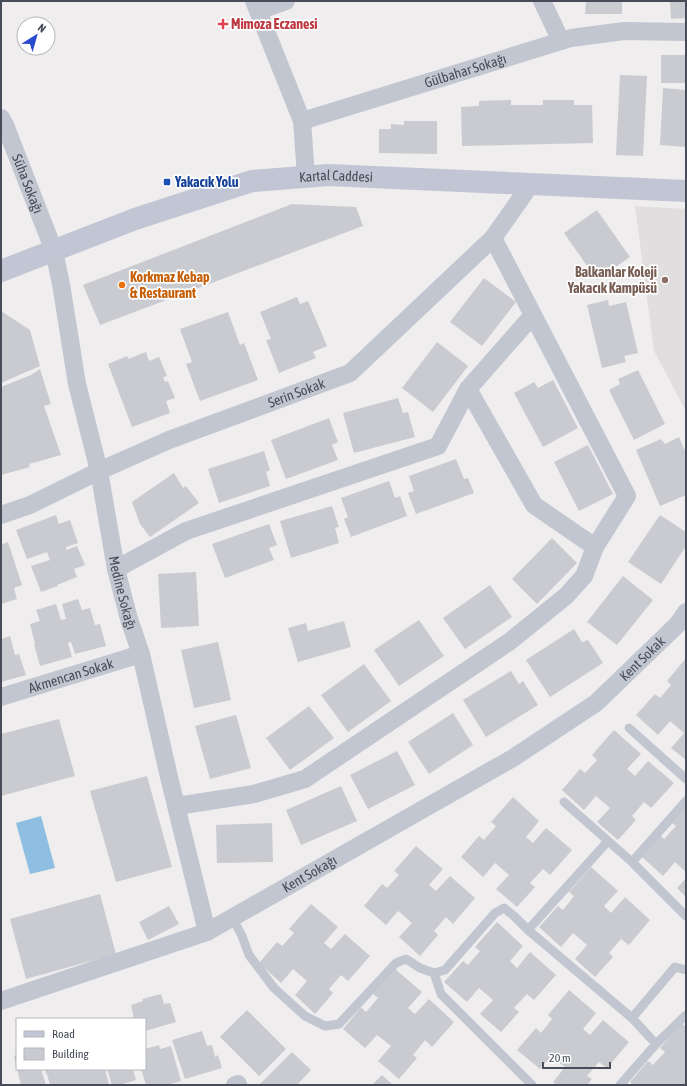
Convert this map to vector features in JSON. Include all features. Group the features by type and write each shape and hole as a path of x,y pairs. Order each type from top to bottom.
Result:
{"main road":[{"name":"Kartal Caddesi","path":"1,271 135,219 252,181 328,175 686,191"}],"street":[{"path":"286,1 256,6 302,121 306,176"},
{"path":"542,1 561,41"},
{"name":"Gülbahar Sokağı","path":"302,121 571,38 624,31 686,32"},
{"name":"Süha Sokağı","path":"1,118 54,251"},
{"name":"Serin Sokak","path":"1,515 30,505 99,470 169,440 350,373 493,238 531,184"},
{"path":"177,806 254,794 305,779 509,642 566,596 584,576 595,547 627,496 493,238"},
{"name":"Medine Sokağı","path":"54,251 61,284 77,384 99,470 116,569 129,620 141,654 207,932"},
{"path":"116,569 186,531 438,446 468,389 533,315"},
{"path":"468,389 534,505 595,547"},
{"name":"Kent Sokak","path":"596,703 683,622"},
{"name":"Akmencan Sokak","path":"1,696 141,654"},
{"name":"Kent Sokağı","path":"1,1001 207,932 513,758 596,703"}],"lane":[{"path":"629,728 686,779"},
{"path":"632,862 686,801"},
{"path":"564,802 632,862 686,916"},
{"path":"528,930 608,841"},
{"path":"232,917 242,936 249,955 274,988 305,1016 325,1026 339,1024 396,963 406,959 420,968 434,973 445,970 495,913 504,908 632,1018 656,1044"},
{"path":"632,1018 675,967 686,970"},
{"path":"434,973 441,994 532,1085"},
{"path":"620,1085 656,1044 686,1015"}],"shaded area":[{"name":"Balkanlar Koleji Yakacık Kampüsü","path":"635,206 686,209 686,411 654,351"}],"water":[{"path":"41,816 55,868 30,874 16,823"}],"building":[{"path":"586,1 622,1 622,14 585,14"},
{"path":"670,1 686,1 686,18 671,19"},
{"path":"661,55 686,55 686,83 661,83"},
{"path":"620,75 647,76 643,156 616,155"},
{"path":"663,88 686,90 686,147 660,145"},
{"path":"511,100 511,105 543,105 543,100 574,100 574,105 592,105 593,143 462,146 461,107 479,106 479,101"},
{"path":"404,121 437,121 437,154 379,153 379,129 391,129 391,124 404,125"},
{"path":"292,204 356,207 363,226 100,325 83,285"},
{"path":"597,210 630,257 597,280 564,233"},
{"path":"484,278 516,302 482,346 450,322"},
{"path":"297,297 300,304 308,301 327,346 313,352 316,358 279,373 266,340 271,339 260,312"},
{"path":"608,300 609,306 626,302 638,353 624,356 626,362 602,368 587,305"},
{"path":"1,311 30,330 40,366 1,383"},
{"path":"228,312 240,345 244,343 258,380 200,401 186,364 192,362 180,329"},
{"path":"437,342 468,366 433,412 402,388"},
{"path":"146,352 149,361 159,357 167,376 163,377 165,382 168,381 175,398 166,401 170,413 132,427 108,364 127,356 128,359"},
{"path":"40,369 51,404 44,406 61,455 29,464 30,467 1,475 1,387 31,375"},
{"path":"638,370 665,424 634,440 609,390 620,384 618,379"},
{"path":"553,380 578,428 543,447 514,393 534,382 538,388"},
{"path":"398,398 403,413 408,412 415,437 354,453 343,413"},
{"path":"329,418 338,442 332,445 338,460 286,479 271,440"},
{"path":"679,437 686,453 686,495 660,506 636,450 661,439 665,444"},
{"path":"588,445 613,494 579,511 554,462"},
{"path":"264,451 270,470 266,472 270,486 219,503 208,469"},
{"path":"456,459 464,479 468,478 474,493 416,514 408,493 414,491 409,476"},
{"path":"174,473 183,488 186,486 199,503 150,537 140,524 132,502"},
{"path":"389,481 395,498 400,496 407,516 351,537 344,519 348,517 341,498"},
{"path":"332,506 339,527 335,528 339,543 291,558 280,521"},
{"path":"56,515 59,524 70,520 78,543 66,547 66,550 77,546 85,565 74,569 77,577 41,592 31,566 50,560 47,552 27,559 16,530"},
{"path":"660,515 686,532 686,546 661,584 628,562"},
{"path":"269,524 277,545 269,548 274,560 225,578 212,544"},
{"path":"552,538 577,563 537,604 512,579"},
{"path":"8,542 22,585 14,588 17,599 1,604 1,545"},
{"path":"196,572 199,626 161,628 158,574"},
{"path":"623,576 653,600 617,645 587,622"},
{"path":"490,585 512,617 465,649 443,618"},
{"path":"78,599 82,610 90,608 95,625 100,624 106,646 75,654 71,642 68,643 72,657 40,666 30,624 40,621 36,610 56,604 61,620 66,619 62,604"},
{"path":"419,620 444,656 399,686 374,650"},
{"path":"344,621 351,647 298,662 288,628 306,623 308,631"},
{"path":"574,629 582,642 588,640 603,663 550,697 526,660"},
{"path":"10,636 15,655 19,654 26,675 1,682 1,639"},
{"path":"218,642 231,700 194,708 181,650"},
{"path":"686,658 686,760 671,748 684,733 670,721 658,735 636,715 655,694 660,698 671,685 667,681"},
{"path":"364,664 391,701 348,732 321,695"},
{"path":"511,671 519,684 523,681 538,705 486,737 463,700"},
{"path":"309,706 334,738 290,770 266,738"},
{"path":"453,713 473,745 429,774 408,742"},
{"path":"236,715 251,768 210,779 195,726"},
{"path":"59,719 75,776 1,796 1,734"},
{"path":"614,730 641,754 627,769 635,776 648,761 674,783 651,808 644,802 632,816 636,820 618,840 597,822 610,808 596,796 584,810 562,790 580,769 585,773 597,760 592,755"},
{"path":"397,751 415,785 368,809 350,775"},
{"path":"147,776 172,867 116,882 90,791"},
{"path":"341,786 357,821 301,845 286,810"},
{"path":"513,797 539,821 526,837 533,843 546,828 572,850 550,875 543,869 530,883 535,887 517,907 496,889 509,875 495,863 483,877 461,857 479,836 484,840 496,826 491,822"},
{"path":"686,805 686,872 675,862 663,876 641,856 660,835 664,839 676,826 671,822"},
{"path":"272,823 273,862 217,863 216,825"},
{"path":"416,846 443,869 429,885 436,891 450,876 475,898 453,924 446,917 434,931 438,935 420,956 399,937 412,923 398,911 386,925 364,906 382,884 387,888 399,875 394,871"},
{"path":"591,867 618,891 604,906 611,913 625,897 650,920 629,945 621,939 609,953 613,957 595,977 575,959 587,945 573,933 561,947 539,927 558,906 563,910 574,896 569,892"},
{"path":"686,878 686,897 677,888"},
{"path":"100,894 116,954 26,979 10,919"},
{"path":"311,904 338,927 324,943 331,949 345,934 370,956 348,981 341,975 329,989 333,993 315,1014 295,995 307,981 293,969 281,983 259,963 277,942 282,946 294,933 289,929"},
{"path":"169,906 179,924 148,940 139,922"},
{"path":"497,922 523,946 510,961 517,968 530,952 556,975 534,1000 527,994 514,1008 519,1012 501,1032 480,1014 493,1000 479,988 467,1002 444,982 463,961 468,965 480,951 475,947"},
{"path":"395,969 422,992 408,1008 415,1014 429,999 454,1022 432,1047 425,1040 413,1055 417,1058 399,1079 378,1061 391,1046 377,1035 365,1048 343,1029 361,1007 366,1012 378,998 373,994"},
{"path":"569,990 596,1013 583,1029 590,1035 603,1020 629,1042 607,1068 599,1062 587,1076 592,1079 587,1085 557,1085 553,1082 565,1067 551,1056 540,1069 517,1050 536,1028 541,1033 552,1019 548,1015"},
{"path":"161,994 164,1004 170,1003 176,1022 146,1031 146,1018 134,1018 131,1005 143,1001 142,999"},
{"path":"247,1010 286,1049 259,1076 220,1037"},
{"path":"682,1023 686,1027 686,1085 633,1085 630,1082 648,1061 653,1065 665,1052 660,1048"},
{"path":"202,1031 207,1046 212,1045 215,1057 218,1055 222,1068 185,1079 172,1040"},
{"path":"159,1045 160,1049 171,1046 181,1081 167,1085 146,1085 141,1070 146,1070 146,1049"},
{"path":"292,1052 311,1070 297,1085 260,1084"},
{"path":"16,1055 16,1067 14,1056"},
{"path":"17,1070 41,1070 46,1085 21,1085"},
{"path":"45,1070 105,1070 109,1085 50,1085"},
{"path":"107,1070 133,1070 136,1080 120,1085 112,1085"},
{"path":"382,1075 393,1085 372,1085"}],"place":[{"name":"Mimoza Eczanesi","path":"223,24"},
{"name":"Yakacık Yolu","path":"167,182"},
{"name":"Balkanlar Koleji Yakacık Kampüsü","path":"665,280"},
{"name":"Korkmaz Kebap & Restaurant","path":"122,285"}]}
